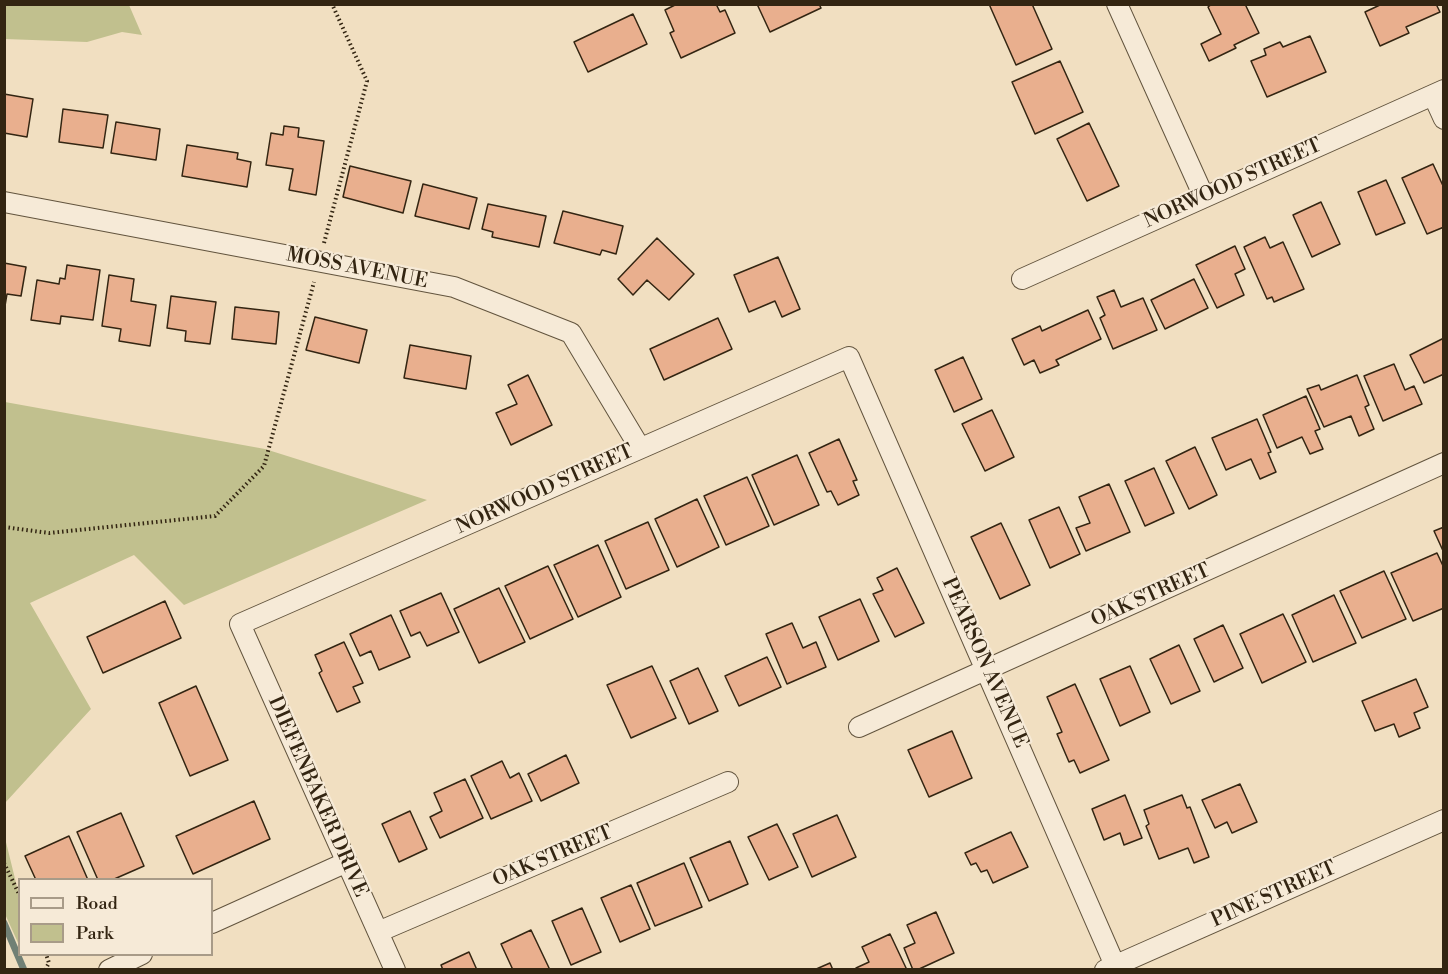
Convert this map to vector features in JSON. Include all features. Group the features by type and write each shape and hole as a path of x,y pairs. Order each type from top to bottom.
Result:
{"street":[{"path":"1117,4 1204,197"},
{"path":"1438,93 1443,119"},
{"name":"NORWOOD STREET","path":"1023,279 1438,93"},
{"name":"MOSS AVENUE","path":"4,202 454,287 571,333 640,448"},
{"name":"NORWOOD STREET","path":"240,624 849,357"},
{"name":"PEARSON AVENUE","path":"849,357 987,670 1113,968"},
{"name":"OAK STREET","path":"859,727 1443,463"},
{"name":"DIEFENBAKER DRIVE","path":"240,624 394,969"},
{"name":"OAK STREET","path":"378,932 728,782"},
{"name":"PINE STREET","path":"1113,968 1443,820"},
{"path":"213,923 347,862"},
{"path":"109,969 138,956"}],"path":[{"path":"323,246 368,81 332,4"},
{"path":"4,527 49,533 214,516 264,466 315,281"},
{"path":"4,863 18,892"}],"green space":[{"path":"5,4 129,5 142,35 122,32 87,42 5,39"},
{"path":"5,402 265,449 427,500 184,605 134,555 30,603 91,709 5,803"},
{"path":"5,838 18,891 18,943 5,914"}],"building":[{"path":"677,4 716,4 720,12 725,10 735,33 681,58 670,33 674,31 665,10"},
{"path":"757,4 819,4 821,8 770,32"},
{"path":"989,4 1032,4 1052,49 1016,65"},
{"path":"1212,4 1245,4 1259,33 1234,45 1236,48 1209,61 1201,44 1221,34 1208,7"},
{"path":"1382,4 1436,4 1440,12 1406,27 1409,33 1380,46 1365,12"},
{"path":"633,14 647,44 588,72 574,42"},
{"path":"1310,36 1326,72 1267,97 1251,61 1266,55 1264,49 1280,42 1283,47"},
{"path":"1060,61 1083,112 1035,134 1012,82"},
{"path":"4,94 33,99 27,137 4,133"},
{"path":"63,109 108,115 103,148 59,142"},
{"path":"116,122 160,129 156,160 111,153"},
{"path":"1089,123 1119,186 1087,201 1057,139"},
{"path":"284,126 299,128 298,137 324,141 316,195 289,190 293,169 266,165 271,133 283,135"},
{"path":"187,145 238,153 237,159 251,162 247,187 182,176"},
{"path":"1433,164 1444,188 1444,227 1427,234 1402,178"},
{"path":"350,166 411,181 403,213 343,197"},
{"path":"1386,180 1405,223 1376,235 1358,192"},
{"path":"423,184 477,198 469,229 415,216"},
{"path":"1321,202 1340,244 1312,257 1293,215"},
{"path":"488,204 546,216 539,247 492,237 493,232 482,229"},
{"path":"563,211 623,226 616,254 602,250 600,255 554,243"},
{"path":"1265,237 1270,248 1283,242 1304,289 1274,302 1272,297 1267,299 1244,247"},
{"path":"657,238 694,274 669,300 647,280 633,295 618,279"},
{"path":"1235,246 1245,269 1235,274 1244,295 1217,308 1196,265"},
{"path":"778,257 800,309 782,317 775,301 749,312 734,275"},
{"path":"4,263 26,267 21,296 7,294 4,312"},
{"path":"67,265 100,270 93,320 61,316 60,324 31,320 37,280 59,284 60,278 65,279"},
{"path":"109,275 134,279 131,301 156,305 150,346 119,341 121,329 102,326"},
{"path":"1194,279 1208,308 1165,329 1151,300"},
{"path":"1114,290 1121,307 1143,298 1157,330 1113,349 1100,318 1105,315 1097,297"},
{"path":"171,296 216,302 210,344 185,341 186,331 167,328"},
{"path":"235,307 279,312 276,344 232,339"},
{"path":"1088,310 1101,339 1056,360 1059,365 1040,373 1034,360 1024,365 1012,339 1040,326 1042,331"},
{"path":"315,317 367,330 359,363 306,350"},
{"path":"718,318 732,349 664,380 650,349"},
{"path":"1444,338 1444,374 1424,383 1410,355"},
{"path":"410,345 471,356 466,389 404,378"},
{"path":"963,357 982,399 954,412 935,370"},
{"path":"1394,364 1405,390 1414,386 1422,404 1383,421 1364,376"},
{"path":"528,375 552,425 511,445 496,413 517,404 508,385"},
{"path":"1357,375 1369,405 1365,407 1374,429 1359,436 1351,416 1324,427 1307,389 1319,385 1321,390"},
{"path":"1306,396 1320,429 1315,431 1323,449 1310,454 1302,437 1277,448 1263,415"},
{"path":"992,410 1014,457 985,471 962,424"},
{"path":"1257,419 1271,452 1268,453 1276,472 1260,479 1251,459 1226,470 1212,438"},
{"path":"839,439 857,480 853,481 859,495 838,505 831,491 827,492 809,453"},
{"path":"1195,447 1217,495 1189,509 1166,461"},
{"path":"797,455 819,505 774,525 752,475"},
{"path":"1154,468 1174,513 1145,526 1125,481"},
{"path":"747,477 769,526 726,545 704,496"},
{"path":"1109,484 1130,532 1086,551 1076,528 1090,523 1079,497"},
{"path":"697,499 719,547 677,567 655,519"},
{"path":"1059,507 1080,554 1050,568 1029,520"},
{"path":"648,522 669,570 626,589 605,541"},
{"path":"1001,523 1030,585 1000,599 971,537"},
{"path":"1444,527 1444,553 1434,531"},
{"path":"598,545 621,597 578,617 554,565"},
{"path":"1437,553 1444,568 1444,608 1413,621 1391,573"},
{"path":"548,566 573,619 530,639 505,586"},
{"path":"897,568 924,623 895,637 873,594 883,590 877,578"},
{"path":"1384,571 1406,619 1362,638 1340,591"},
{"path":"499,588 525,642 479,663 454,609"},
{"path":"441,593 459,632 427,646 420,632 411,636 400,611"},
{"path":"1334,595 1356,643 1313,662 1292,615"},
{"path":"860,599 879,641 838,660 819,617"},
{"path":"165,601 181,638 103,673 87,637"},
{"path":"1283,614 1306,662 1262,683 1240,634"},
{"path":"391,615 410,657 379,670 371,651 360,656 350,634"},
{"path":"792,623 803,648 816,642 826,667 787,684 766,634"},
{"path":"1223,625 1243,668 1214,682 1194,639"},
{"path":"344,642 363,683 353,687 360,702 337,712 319,673 322,671 315,655"},
{"path":"1179,645 1200,691 1171,704 1150,659"},
{"path":"767,657 781,687 739,706 725,676"},
{"path":"652,666 676,718 631,738 607,685"},
{"path":"1130,666 1150,712 1120,726 1100,679"},
{"path":"698,668 718,711 689,724 670,681"},
{"path":"1416,679 1428,707 1414,713 1420,728 1399,737 1394,724 1375,731 1362,701"},
{"path":"1075,684 1109,760 1080,773 1074,760 1069,762 1057,734 1062,732 1047,697"},
{"path":"196,686 228,760 190,776 159,703"},
{"path":"952,731 972,778 929,797 908,750"},
{"path":"566,755 579,783 541,801 528,774"},
{"path":"502,761 510,778 519,773 532,801 491,819 471,776"},
{"path":"465,779 483,818 440,838 430,817 442,811 434,793"},
{"path":"1240,784 1257,822 1232,833 1227,822 1215,828 1202,800"},
{"path":"1125,795 1142,838 1124,845 1120,833 1104,840 1092,809"},
{"path":"1182,795 1187,808 1190,807 1209,857 1194,863 1188,848 1159,859 1146,826 1149,824 1144,810"},
{"path":"254,801 270,839 193,874 176,836"},
{"path":"410,811 427,849 399,862 382,824"},
{"path":"121,813 144,866 117,878 97,878 77,832"},
{"path":"837,815 856,857 812,877 793,834"},
{"path":"777,824 798,867 769,880 748,837"},
{"path":"1011,832 1028,867 993,883 987,870 981,872 976,863 971,865 965,853"},
{"path":"69,836 87,878 35,878 25,856"},
{"path":"730,841 748,884 709,901 690,858"},
{"path":"684,863 702,907 655,926 637,883"},
{"path":"631,885 650,929 620,942 601,898"},
{"path":"582,908 601,952 571,965 552,921"},
{"path":"936,912 954,953 913,970 904,948 915,943 907,925"},
{"path":"531,930 550,970 513,970 501,944"},
{"path":"890,934 907,970 857,970 856,968 869,962 862,947"},
{"path":"469,952 477,970 443,970 441,965"},
{"path":"830,963 833,970 814,970"}],"waterway":[{"path":"4,923 18,956"},
{"path":"18,956 24,970"}]}
